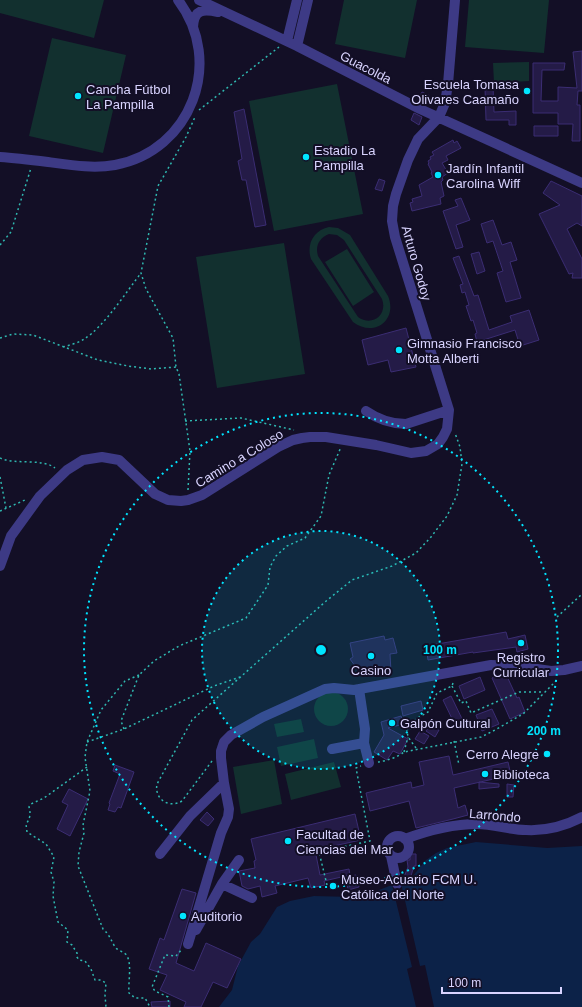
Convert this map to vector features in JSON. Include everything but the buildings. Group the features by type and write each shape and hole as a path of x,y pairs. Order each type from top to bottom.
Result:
{"street":[{"path":"0,157 79,166 103,167 113,166 138,158 161,144 172,134 182,121 196,93 199,76 199,47 193,27 185,9 178,0"},
{"name":"Guacolda","path":"199,0 287,41 420,109 582,183"},
{"path":"287,41 297,0"},
{"path":"296,46 308,0"},
{"name":"Arturo Godoy","path":"449,412 395,237 392,221 396,194 408,160 418,139 439,117 445,103 455,0"},
{"name":"Guacolda","path":"193,27 194,18 202,11 225,13"},
{"path":"366,411 380,420 400,424 406,424 449,412"},
{"name":"Camino a Coloso","path":"0,566 7,544 16,528 40,496 72,466 83,460 96,457 108,457 119,460 155,494 174,501 188,500 202,495 282,445 302,438 318,437 344,440 411,453 426,451 438,444 443,437 447,429 449,412"},
{"path":"188,944 221,833 228,817 229,801 224,783 221,750 224,742 231,735 263,717 320,690 334,688 348,690 359,689 491,665 516,666 551,671 582,666"},
{"path":"359,689 365,729 364,743 369,763"},
{"path":"332,749 364,743"},
{"path":"160,854 190,816 224,783"},
{"name":"Larrondo","path":"405,839 436,829 466,824 489,825 525,830 544,829 563,826 582,817"},
{"path":"391,856 394,858 400,858 407,854 409,846 405,839 396,836 389,841 386,849 391,856 397,884"},
{"path":"188,944 222,884 239,860"},
{"path":"222,884 252,898"}],"path":[{"path":"198,110 287,41"},
{"path":"64,347 78,342 91,334 109,315 141,273 158,186 186,137 195,117"},
{"path":"0,245 11,232 34,160"},
{"path":"141,273 146,289 173,338 176,367 179,374 190,451 188,500"},
{"path":"0,338 13,334 33,335 98,360 151,369 176,367"},
{"path":"213,760 182,801 170,804 160,799 156,792 157,784 192,720 324,602 352,580 392,566 416,553 447,516 457,495 462,464 460,447 449,412"},
{"path":"185,421 241,418 293,430 302,438"},
{"path":"150,1007 145,998 135,998 129,993 128,985 130,961 126,954 116,948 108,934 103,929 78,866 79,852 84,833 83,825 90,791 85,757 88,742 101,710 125,681 139,675 154,661 179,646 246,618 268,584 270,567 276,556 287,546 305,538 321,516 329,475 344,440"},
{"path":"0,458 42,463 54,466 62,475"},
{"path":"0,477 6,508"},
{"path":"0,511 26,500"},
{"path":"557,617 582,594"},
{"path":"450,672 454,683 452,686 461,703 466,701 471,713 519,692 543,692"},
{"path":"124,729 121,721 139,675"},
{"path":"88,742 124,729 214,686 242,676"},
{"path":"327,885 319,852 370,841 356,768 369,763 383,761 404,752 481,736 495,730 523,714 543,692 559,678"},
{"path":"404,752 408,736 406,725 428,712 437,693 452,686"},
{"path":"408,736 417,749"},
{"path":"454,741 460,765"},
{"path":"87,767 44,798 31,804 29,807 29,820 26,824 28,832 46,844 54,857 51,872 54,882 53,896 58,922 68,930 67,942 72,945 79,960 85,961 91,969 95,980 101,980 106,983 106,1007"},
{"path":"169,1007 168,997 156,991 152,987 165,955 176,956 188,944"}],"green space":[{"path":"0,0 104,0 94,38 0,13"},
{"path":"344,0 417,0 405,58 335,44"},
{"path":"469,0 549,0 544,53 465,47"},
{"name":"Cancha Fútbol La Pampilla","path":"52,38 126,55 103,153 29,136"},
{"path":"529,62 529,81 494,83 493,63"},
{"name":"Estadio La Pampilla","path":"337,84 363,214 274,231 249,101"},
{"path":"329,227 338,228 350,235 388,296 390,312 387,319 382,324 369,328 353,322 311,259 310,248 312,238 319,231","holes":["329,234 337,235 344,240 382,299 383,310 378,318 368,321 358,317 318,256 317,249 320,240"]},
{"path":"284,243 305,374 217,388 196,257"},
{"path":"347,249 374,292 353,306 325,262"},
{"path":"328,692 334,692 338,693 345,699 348,709 347,716 341,723 334,726 328,726 324,725 317,719 314,712 314,706 315,702 321,695"},
{"path":"301,719 304,732 277,737 274,724"},
{"path":"314,739 318,758 281,766 277,747"},
{"path":"274,760 282,804 241,814 233,767"},
{"path":"334,762 341,787 291,800 285,774"}],"water":[{"path":"476,842 547,848 582,846 582,1007 219,1007 232,990 238,966 251,942 260,934 277,907 290,901 314,896 352,897 366,895 392,885 408,882 426,860 436,853 447,848"}],"pier":[{"path":"401,883 420,966 425,965 434,1007 416,1007 407,969 412,967 392,885"}],"place":[{"name":"Escuela Tomasa Olivares Caamaño","path":"527,91"},
{"name":"Cancha Fútbol La Pampilla","path":"78,96"},
{"name":"Estadio La Pampilla","path":"306,157"},
{"name":"Jardín Infantil Carolina Wiff","path":"438,175"},
{"name":"Gimnasio Francisco Motta Alberti","path":"399,350"},
{"name":"Registro Curricular","path":"521,643"},
{"name":"Casino","path":"371,656"},
{"name":"Galpón Cultural","path":"392,723"},
{"name":"Cerro Alegre","path":"547,754"},
{"name":"Biblioteca","path":"485,774"},
{"name":"Facultad de Ciencias del Mar","path":"288,841"},
{"name":"Museo-Acuario FCM U. Católica del Norte","path":"333,886"},
{"name":"Auditorio","path":"183,916"}]}
